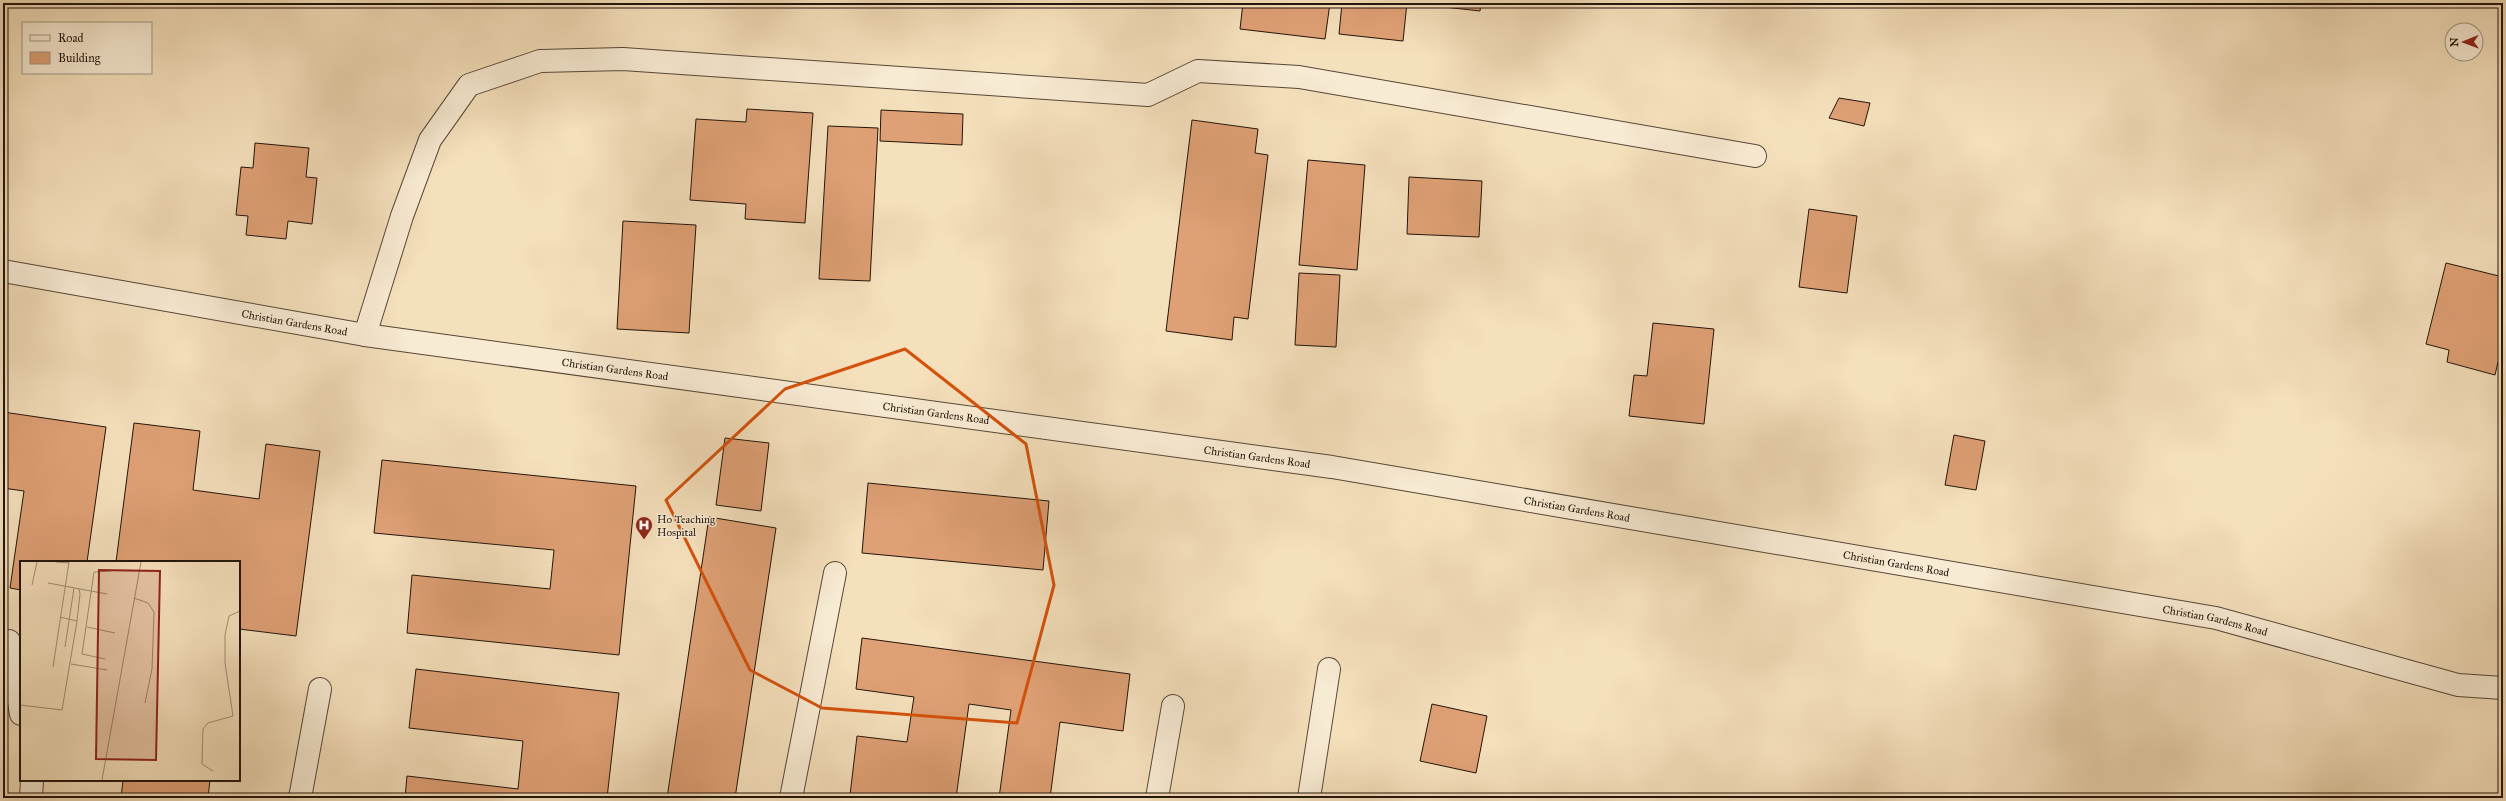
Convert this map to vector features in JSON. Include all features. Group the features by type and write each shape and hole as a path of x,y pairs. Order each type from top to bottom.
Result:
{"street":[{"path":"365,335 402,216 430,140 469,85 540,62 623,59 1148,95 1198,71 1299,77 1755,156"},
{"name":"Christian Gardens Road","path":"3,271 365,335 1332,467 2216,618 2458,685 2503,688"},
{"path":"791,798 835,573"},
{"path":"9,641 20,708"},
{"path":"1309,798 1329,669"},
{"path":"300,798 320,690"},
{"path":"1157,798 1173,706"},
{"path":"31,798 32,781"}],"highlighted area":[{"path":"905,349 1026,444 1054,585 1017,723 822,708 750,670 666,500 785,389"}],"building":[{"path":"1243,3 1330,3 1325,39 1240,29"},
{"path":"1342,3 1407,3 1403,41 1339,34"},
{"path":"1426,3 1481,3 1480,11 1426,5"},
{"path":"1839,98 1870,103 1864,126 1829,118"},
{"path":"747,109 813,113 805,223 745,219 746,204 690,200 696,119 746,122"},
{"path":"881,110 963,114 962,145 880,141"},
{"path":"1192,120 1258,129 1255,153 1268,155 1248,319 1234,317 1232,340 1166,331"},
{"path":"828,126 878,128 870,281 819,279"},
{"path":"255,143 309,148 306,177 317,178 312,224 288,221 286,239 246,235 248,216 236,215 241,167 253,168"},
{"path":"1308,160 1365,165 1357,270 1299,265"},
{"path":"1409,177 1482,181 1479,237 1407,234"},
{"path":"1809,209 1857,216 1847,293 1799,287"},
{"path":"623,221 696,225 689,333 617,329"},
{"path":"2446,263 2503,277 2503,363 2498,362 2495,375 2447,362 2449,350 2426,344"},
{"path":"1299,273 1340,275 1336,347 1295,345"},
{"path":"1653,323 1714,329 1704,424 1629,416 1634,375 1647,376"},
{"path":"3,412 106,427 87,561 20,561 20,590 10,588 24,491 3,488"},
{"path":"134,423 200,431 193,490 259,499 266,444 320,451 296,636 240,629 240,561 116,561"},
{"path":"1954,435 1985,441 1976,490 1945,485"},
{"path":"725,438 769,443 761,511 716,505"},
{"path":"382,460 636,486 619,655 407,633 412,575 550,589 554,550 374,533"},
{"path":"868,483 1049,501 1043,570 862,553"},
{"path":"709,517 776,528 735,798 667,798"},
{"path":"862,638 1130,674 1123,731 1060,722 1050,798 999,798 1011,710 969,704 956,798 872,798 850,795 857,736 907,742 914,697 856,689"},
{"path":"416,669 619,693 607,798 405,798 407,776 518,789 523,741 409,728"},
{"path":"1432,704 1487,716 1476,773 1420,761"},
{"path":"123,781 210,781 208,798 121,798"}],"place":[{"name":"Ho Teaching Hospital","path":"644,540"}]}
